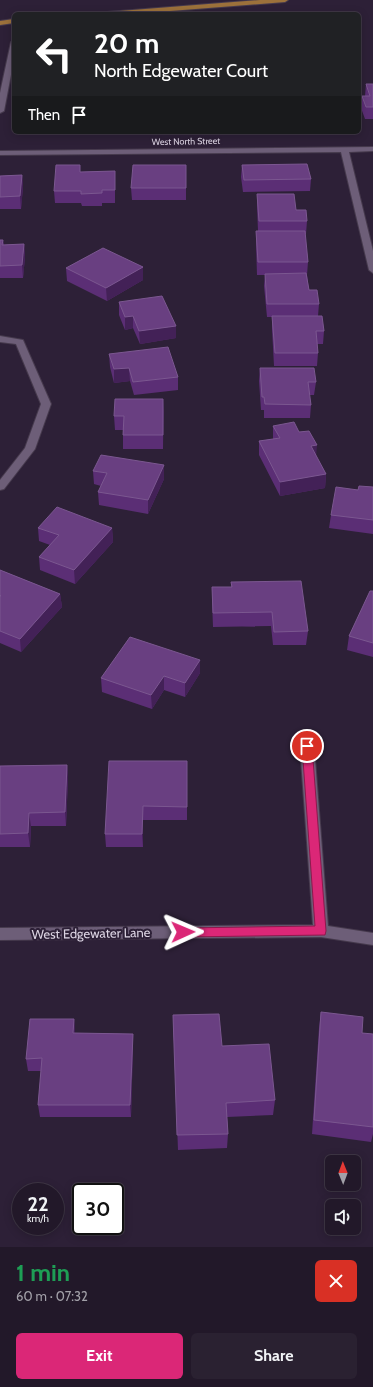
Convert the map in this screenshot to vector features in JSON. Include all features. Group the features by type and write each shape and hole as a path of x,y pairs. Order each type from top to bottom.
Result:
{"main road":[{"path":"132,12 285,0"},
{"path":"0,22 12,21"}],"street":[{"path":"0,111 12,52"},
{"name":"West North Street","path":"0,153 373,149"},
{"path":"345,150 373,270"},
{"path":"0,339 20,342 46,404 30,449 0,487"},
{"path":"307,746 321,931"},
{"name":"West Edgewater Lane","path":"0,934 321,931 373,939"}],"building":[{"path":"366,84 373,84 373,107 366,107 362,96 370,96"},
{"path":"307,164 311,179 244,180 242,165"},
{"path":"56,165 80,165 80,172 115,171 115,190 102,190 102,193 81,194 81,191 54,191"},
{"path":"133,165 186,165 186,188 131,188"},
{"path":"22,175 20,196 0,197 0,176"},
{"path":"257,194 294,194 296,210 306,210 307,221 259,221"},
{"path":"256,231 305,231 308,262 258,262"},
{"path":"0,240 3,240 2,245 24,244 22,265 0,266"},
{"path":"103,248 143,267 106,288 66,268"},
{"path":"306,273 309,290 317,290 319,304 267,304 265,274"},
{"path":"162,296 176,326 139,331 133,316 125,317 119,302"},
{"path":"272,316 322,316 324,331 316,331 318,353 275,353"},
{"path":"168,347 178,377 133,382 129,368 114,369 109,354"},
{"path":"260,368 314,368 316,382 308,382 311,405 265,404 264,397 262,397"},
{"path":"115,399 163,399 163,435 123,435 124,416 114,416"},
{"path":"294,422 299,432 309,431 317,445 311,446 326,474 280,482 259,441 280,438 273,426"},
{"path":"101,455 164,465 148,500 98,492 107,473 93,471"},
{"path":"359,486 373,487 373,520 331,515 336,487 358,490"},
{"path":"57,507 112,528 74,570 39,557 59,535 38,528"},
{"path":"0,570 60,594 20,639 0,631"},
{"path":"301,581 308,631 274,632 272,612 213,613 212,587 232,587 231,582"},
{"path":"370,591 373,591 373,643 349,636"},
{"path":"130,637 200,660 185,683 164,676 151,695 101,678"},
{"path":"109,761 187,761 187,807 143,806 142,834 105,834"},
{"path":"67,765 65,812 29,813 28,833 0,834 0,766"},
{"path":"321,1012 363,1017 362,1033 373,1034 373,1127 314,1120"},
{"path":"219,1014 222,1046 269,1044 275,1100 226,1103 228,1134 177,1135 173,1015"},
{"path":"30,1019 74,1019 73,1033 133,1034 130,1105 38,1105 42,1058 26,1059"}],"route":[{"path":"183,932 321,931 307,746"}]}
